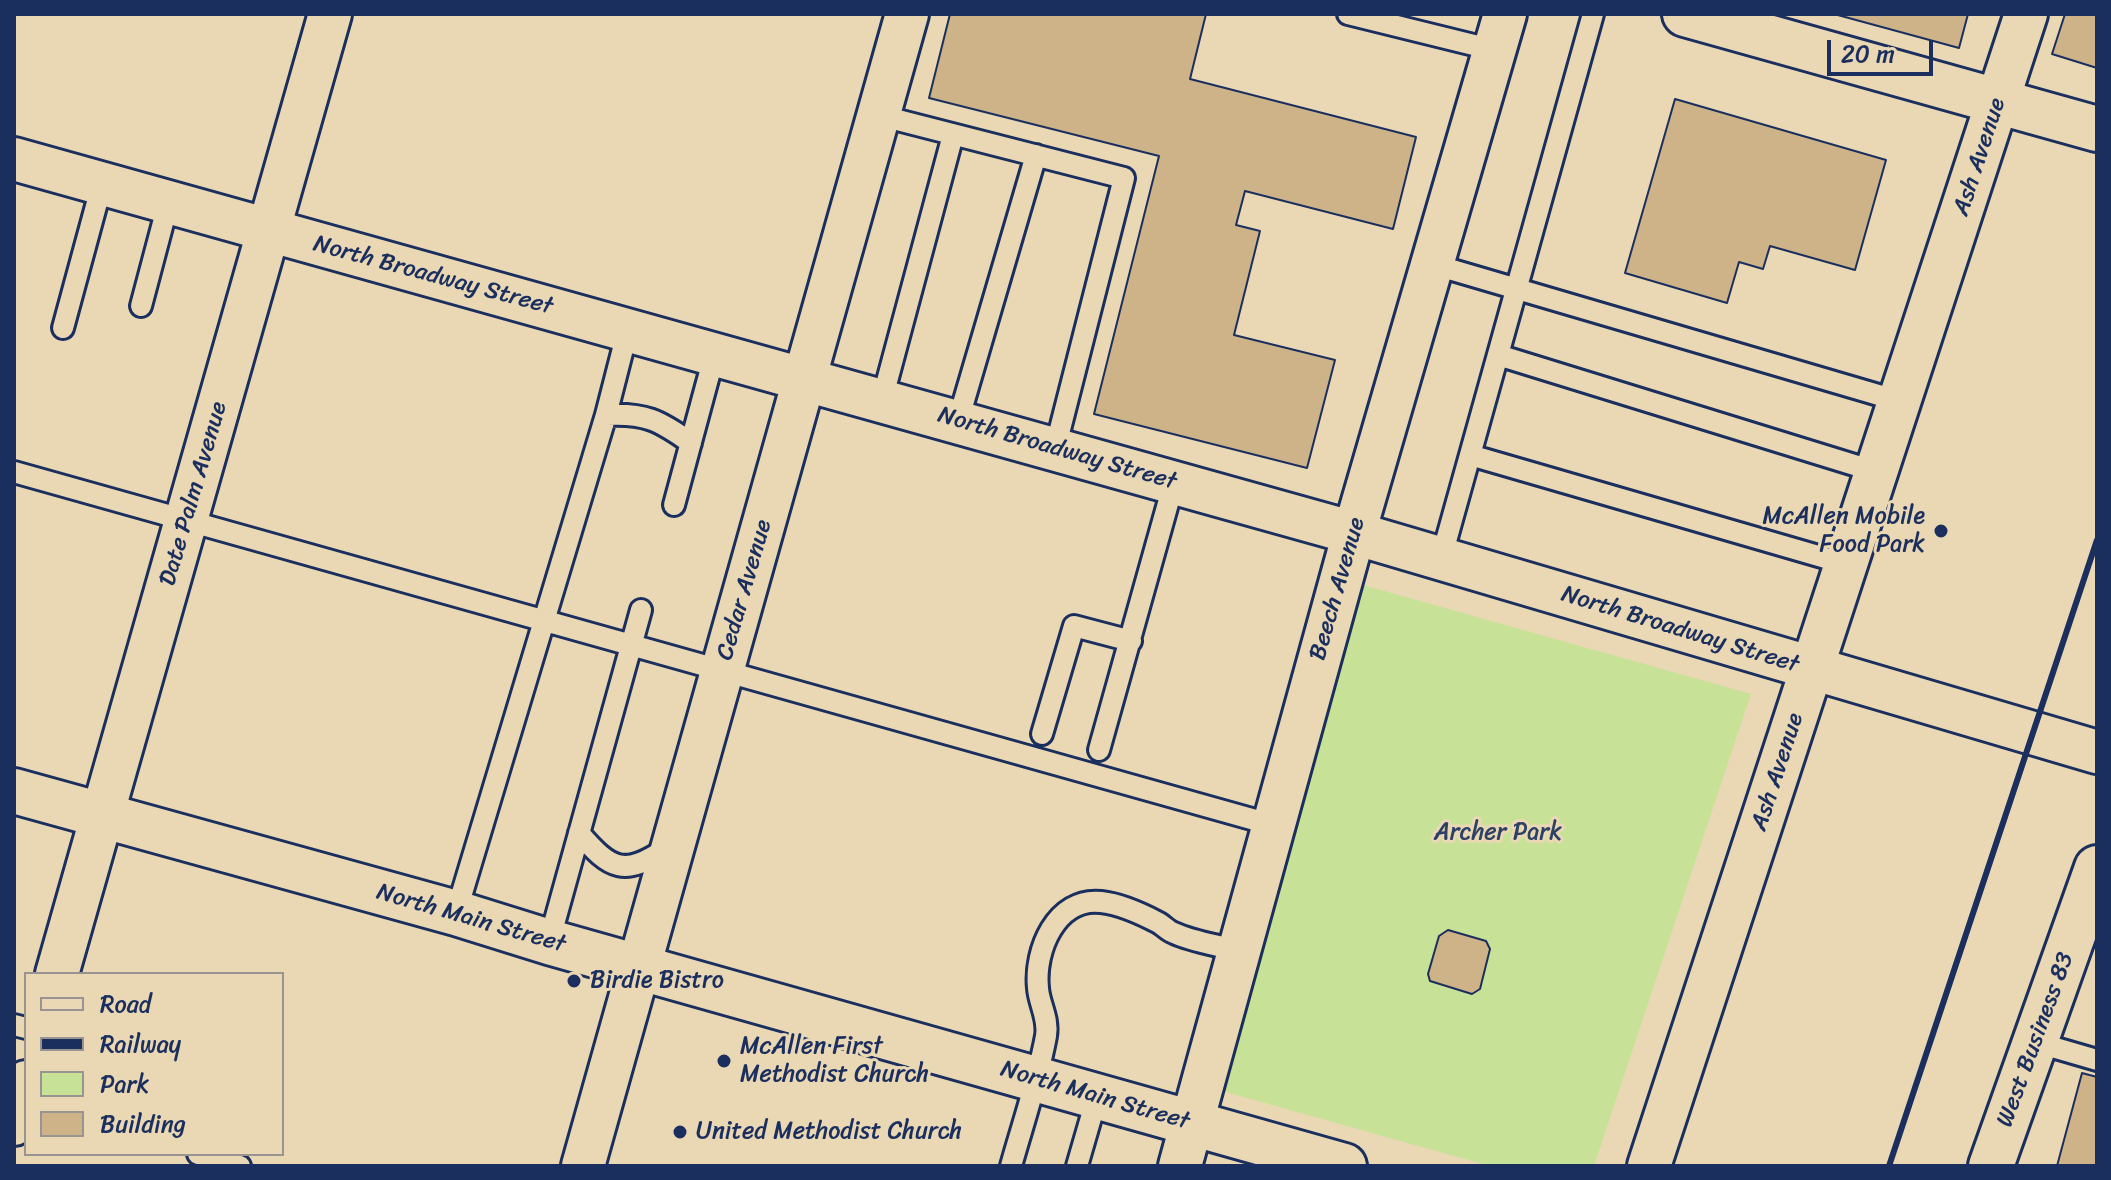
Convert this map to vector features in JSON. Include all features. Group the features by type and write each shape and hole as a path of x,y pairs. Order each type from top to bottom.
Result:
{"street":[{"name":"Date Palm Avenue","path":"58,972 330,14"},
{"name":"Cedar Avenue","path":"583,1166 907,14"},
{"path":"1685,14 2097,129"},
{"name":"Ash Avenue","path":"1649,1166 2026,14"},
{"name":"Beech Avenue","path":"1180,1166 1354,533 1500,32"},
{"name":"North Broadway Street","path":"14,159 1354,533 2097,752"},
{"name":"North Main Street","path":"14,791 456,913 1326,1164"},
{"name":"West Business 83","path":"1991,1166 2097,868"}],"lane":[{"path":"1348,14 1500,32"},
{"path":"1441,559 1593,14"},
{"path":"878,115 1124,178 1055,449"},
{"path":"882,400 953,135"},
{"path":"958,421 1036,155"},
{"path":"63,328 102,184"},
{"path":"141,306 168,204"},
{"path":"1432,264 1899,401"},
{"path":"456,913 606,415 628,329"},
{"path":"674,505 715,353"},
{"path":"1498,355 1877,472"},
{"path":"606,415 637,414 667,426 691,443"},
{"path":"1470,455 1846,564"},
{"path":"14,472 1273,825"},
{"path":"1099,750 1174,482"},
{"path":"549,942 641,610"},
{"path":"1042,734 1074,626 1131,641"},
{"path":"579,833 602,859 629,866 645,863 674,844"},
{"path":"1011,1166 1047,1032 1044,1007 1037,991 1038,963 1047,936 1060,915 1099,901 1122,907 1174,933 1239,951"},
{"path":"2035,1042 2097,1060"},
{"path":"1077,1166 1097,1097"},
{"path":"205,1156 240,1166"}],"green space":[{"name":"Archer Park","path":"1363,585 1751,694 1594,1166 1490,1166 1222,1091"}],"building":[{"path":"950,14 1206,14 1190,79 1416,137 1393,229 1245,191 1236,225 1260,231 1234,335 1335,360 1307,468 1094,414 1159,156 929,98"},
{"path":"1834,14 1968,14 1959,48"},
{"path":"2065,14 2097,14 2097,68 2052,54"},
{"path":"1675,99 1886,160 1855,270 1770,246 1763,269 1739,262 1727,303 1625,273"},
{"path":"1448,930 1486,941 1490,949 1480,989 1472,994 1430,981 1428,974 1439,936"},
{"path":"2082,1073 2097,1077 2097,1166 2057,1166"}],"railway":[{"path":"1889,1166 2097,540"}],"place":[{"name":"McAllen Mobile Food Park","path":"1941,531"},
{"name":"Birdie Bistro","path":"574,981"},
{"name":"McAllen First Methodist Church","path":"724,1061"},
{"name":"United Methodist Church","path":"680,1132"}]}
